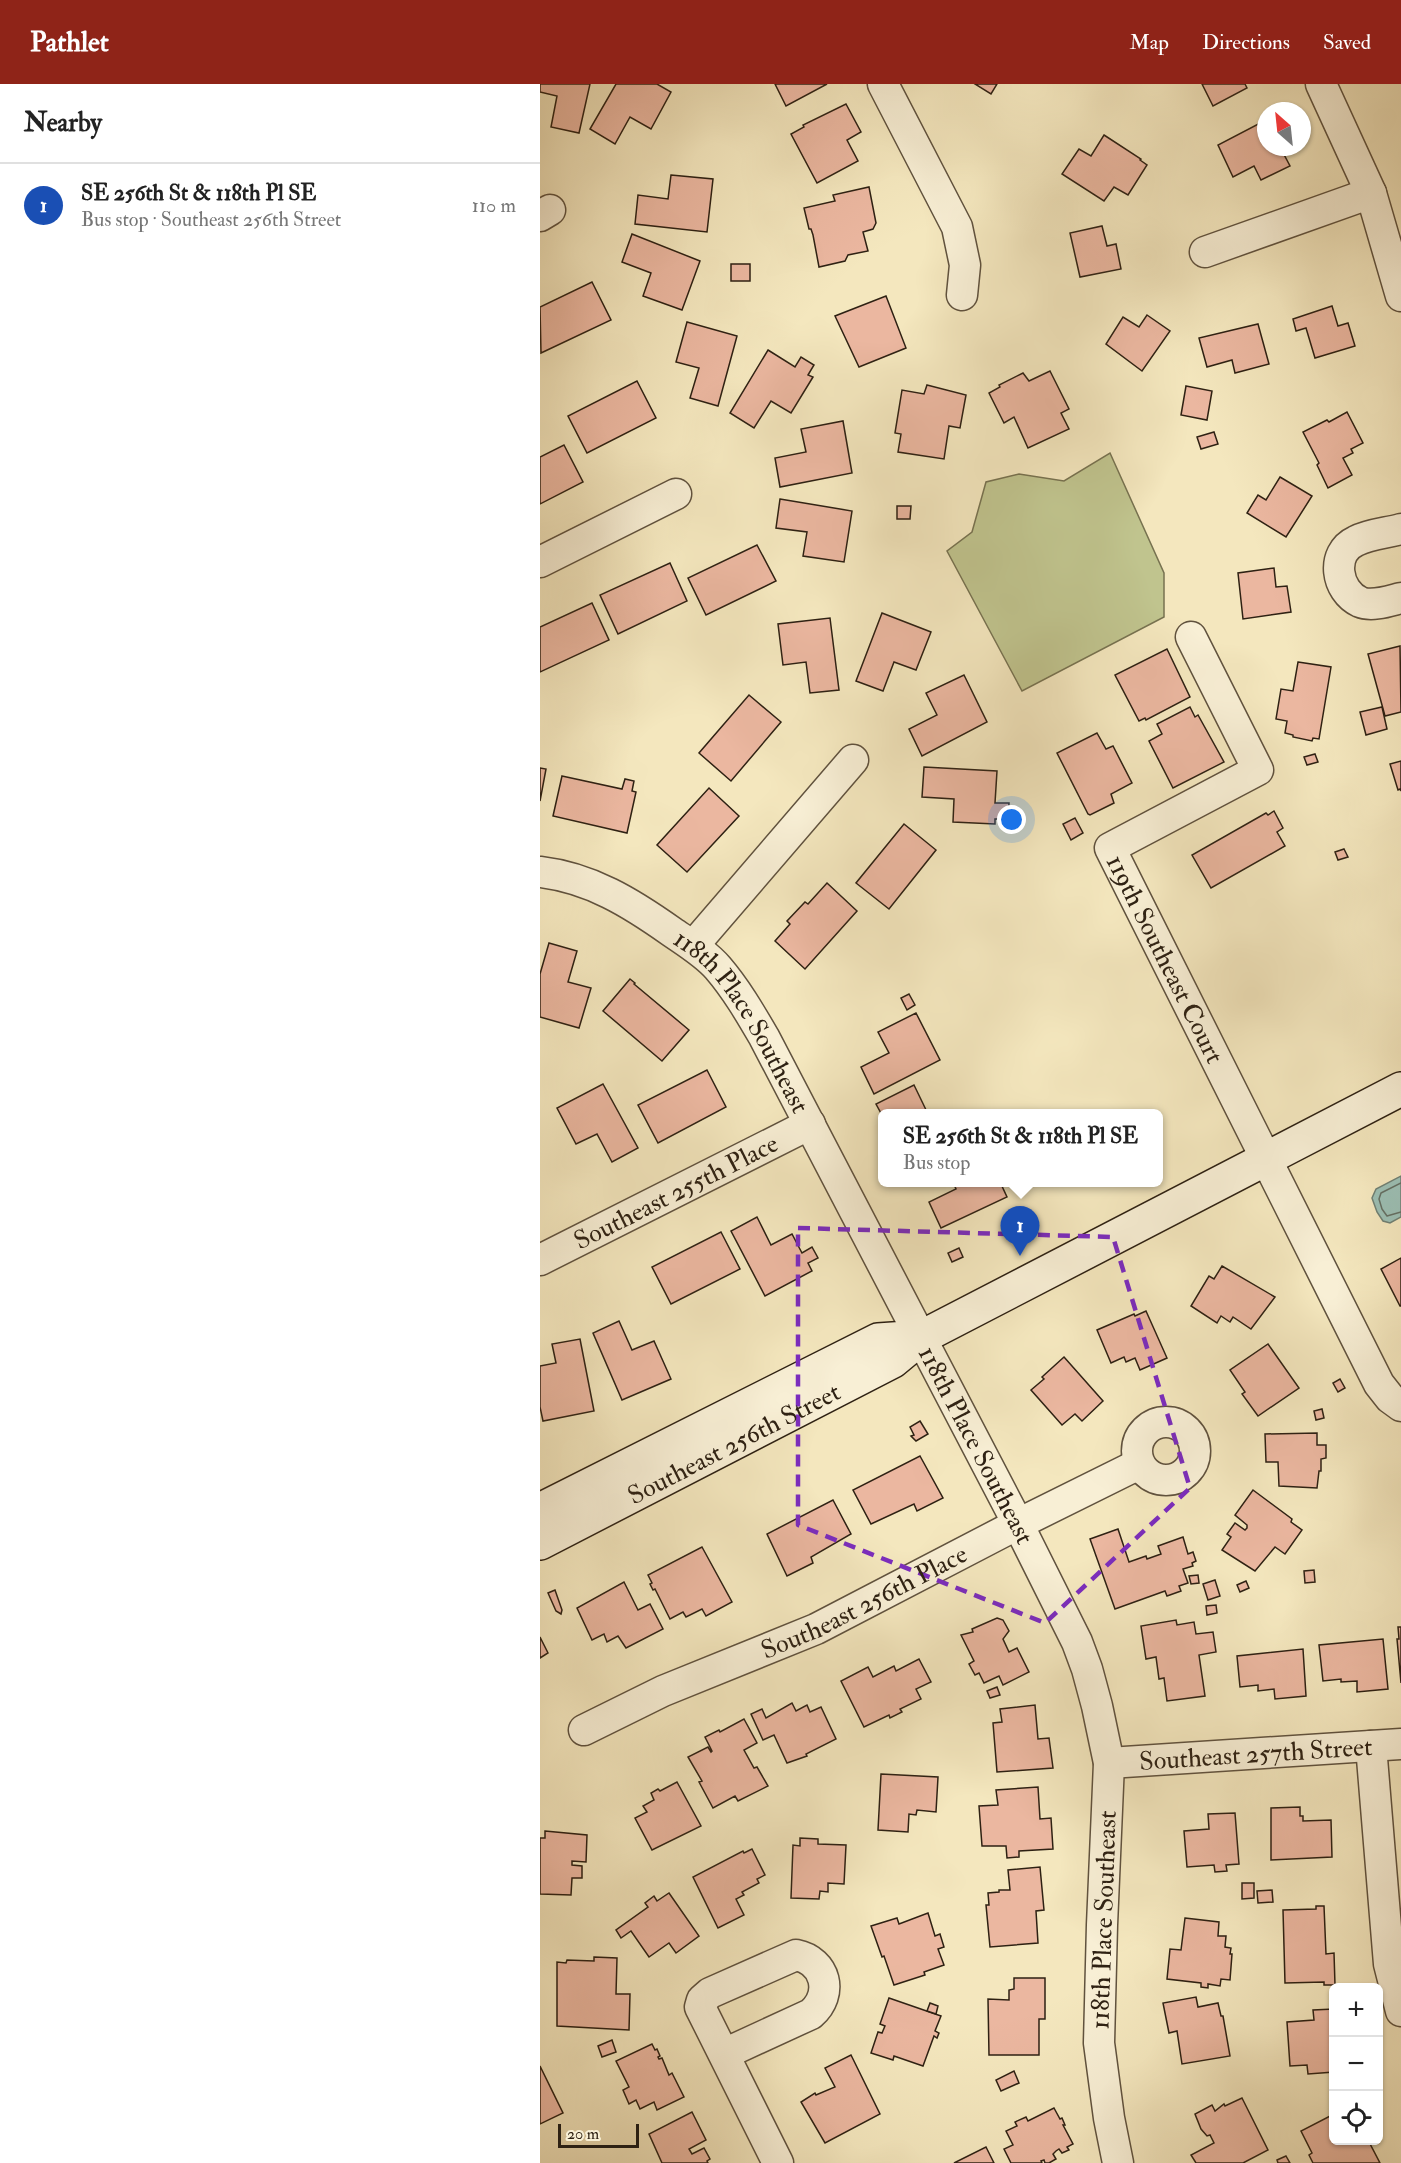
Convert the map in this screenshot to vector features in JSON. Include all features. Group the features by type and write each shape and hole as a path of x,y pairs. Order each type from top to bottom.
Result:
{"main road":[{"name":"Southeast 256th Street","path":"540,1543 893,1361 922,1337 1401,1089"},
{"name":"Southeast 256th Street","path":"540,1510 878,1340 922,1337"}],"street":[{"path":"883,84 957,227 965,266 962,295"},
{"path":"1321,84 1371,193 1401,297"},
{"path":"1204,252 1371,193"},
{"path":"540,562 676,494"},
{"path":"1401,529 1355,541 1343,554 1339,573 1343,586 1359,601 1368,604 1401,598"},
{"name":"119th Southeast Court","path":"1191,637 1258,770 1110,848 1266,1158"},
{"path":"693,946 853,760"},
{"name":"118th Place Southeast","path":"540,872 579,880 629,902 693,946 717,967 738,994 764,1036 922,1337 1077,1642 1097,1706 1109,1763 1099,2043 1109,2118 1118,2163"},
{"name":"Southeast 255th Place","path":"540,1260 810,1124"},
{"path":"1266,1158 1379,1384 1390,1398 1401,1406"},
{"name":"Southeast 256th Place","path":"584,1730 663,1691 816,1629 1139,1464"},
{"name":"Southeast 257th Street","path":"1109,1763 1401,1744"},
{"path":"1371,1746 1389,1964 1401,2011"},
{"path":"724,2054 778,2163"}],"highlighted area":[{"path":"798,1228 1113,1237 1190,1488 1045,1623 798,1525"}],"green space":[{"path":"1110,453 1164,573 1164,617 1022,691 947,551 972,532 986,482 1019,474 1064,481"}],"water":[{"path":"1401,1176 1401,1217 1390,1223 1383,1221 1372,1198 1376,1189"}],"building":[{"path":"540,84 590,84 579,133 551,127 557,96 540,92"},
{"path":"616,84 657,84 671,92 651,129 630,117 615,144 590,129"},
{"path":"775,84 827,84 786,106"},
{"path":"975,84 997,84 991,94"},
{"path":"1202,84 1245,84 1247,88 1213,106"},
{"path":"846,104 861,132 847,140 858,161 817,183 791,134 804,127 803,125"},
{"path":"1257,125 1257,156 1285,156 1290,166 1261,180 1254,166 1233,177 1218,145"},
{"path":"1104,135 1147,165 1128,195 1114,187 1104,201 1062,174 1079,149 1091,156"},
{"path":"671,175 713,179 707,232 635,224 638,195 668,199"},
{"path":"869,187 876,223 873,229 863,232 868,251 848,255 845,261 819,267 813,235 809,229 804,208 835,201 833,195"},
{"path":"1102,226 1107,246 1116,244 1121,269 1080,277 1070,233"},
{"path":"632,234 700,261 682,310 643,296 651,273 622,262"},
{"path":"731,264 750,264 750,281 731,281"},
{"path":"592,282 611,320 541,353 540,307"},
{"path":"886,296 906,348 859,367 835,316"},
{"path":"1332,306 1338,326 1348,323 1355,346 1315,358 1306,328 1296,331 1293,319"},
{"path":"1147,315 1170,331 1142,371 1106,344 1123,317 1139,327"},
{"path":"687,322 737,336 718,406 690,398 699,368 676,362"},
{"path":"1258,324 1269,364 1235,373 1232,360 1207,367 1199,338"},
{"path":"768,350 795,367 801,357 814,365 808,375 813,377 791,413 771,401 754,428 730,413"},
{"path":"1050,371 1069,409 1061,413 1069,429 1028,448 1014,417 1004,423 989,393 1000,387 999,385 1023,373 1029,381"},
{"path":"637,381 656,418 587,453 568,416"},
{"path":"927,385 966,395 960,428 949,426 944,459 898,452 901,434 895,433 902,390 924,394"},
{"path":"1186,386 1212,391 1207,420 1181,415"},
{"path":"1347,412 1363,443 1351,449 1353,453 1343,458 1352,475 1328,488 1317,465 1319,463 1303,432"},
{"path":"843,421 852,473 780,487 775,458 806,452 801,429"},
{"path":"1214,432 1218,444 1201,449 1197,437"},
{"path":"564,445 583,482 540,504 540,457"},
{"path":"1280,477 1312,496 1286,537 1247,513 1258,495 1266,500"},
{"path":"780,499 852,511 844,562 803,556 807,532 776,528"},
{"path":"897,506 911,506 910,519 897,519"},
{"path":"757,545 776,581 706,615 688,578"},
{"path":"670,563 687,601 618,634 600,595"},
{"path":"1274,568 1276,587 1287,586 1291,612 1243,619 1238,573"},
{"path":"592,603 609,640 540,672 540,627"},
{"path":"882,613 931,632 916,670 894,662 883,691 856,681"},
{"path":"830,618 839,690 810,693 806,662 783,665 778,624"},
{"path":"1400,646 1401,712 1385,716 1368,654"},
{"path":"1167,649 1190,697 1146,720 1145,718 1139,721 1115,675"},
{"path":"1298,662 1331,667 1319,739 1313,738 1312,741 1285,733 1287,721 1276,719 1281,689 1293,691"},
{"path":"964,675 987,722 922,756 909,729 937,715 926,693"},
{"path":"749,695 781,722 731,781 699,753"},
{"path":"1190,707 1195,717 1198,715 1224,762 1173,788 1149,741 1162,734 1157,724"},
{"path":"1382,707 1387,729 1366,735 1360,712"},
{"path":"1097,733 1106,749 1113,746 1132,783 1111,794 1114,803 1090,815 1057,753"},
{"path":"1315,754 1318,762 1307,765 1304,757"},
{"path":"1401,761 1401,791 1398,790 1390,764"},
{"path":"924,767 997,771 995,803 1009,803 1008,819 995,819 995,824 953,822 954,799 922,797"},
{"path":"540,768 546,769 540,801"},
{"path":"562,776 622,789 625,779 634,781 632,791 636,792 627,833 553,816"},
{"path":"709,788 739,816 687,872 657,845"},
{"path":"1274,811 1283,828 1277,832 1285,846 1211,888 1192,855 1266,813 1268,815"},
{"path":"1075,818 1083,833 1071,840 1063,824"},
{"path":"904,824 936,850 889,909 856,883"},
{"path":"1344,849 1348,857 1338,860 1335,852"},
{"path":"827,883 857,911 805,969 775,941 790,924 787,921 805,902 808,904"},
{"path":"549,943 577,951 568,982 591,988 579,1028 540,1017 540,974"},
{"path":"630,979 689,1030 662,1061 603,1011"},
{"path":"909,994 915,1005 907,1010 901,998"},
{"path":"916,1013 940,1060 874,1094 861,1067 889,1053 878,1032"},
{"path":"707,1070 726,1107 658,1143 638,1105"},
{"path":"603,1084 638,1148 612,1162 597,1134 576,1144 557,1108"},
{"path":"914,1085 926,1109 879,1109 876,1104"},
{"path":"955,1187 1002,1187 1007,1197 941,1228 929,1202 956,1189"},
{"path":"757,1217 771,1245 792,1234 802,1253 812,1247 818,1258 808,1263 812,1271 765,1296 731,1231"},
{"path":"721,1232 740,1269 671,1304 652,1267"},
{"path":"959,1248 963,1257 952,1262 948,1253"},
{"path":"1401,1258 1401,1306 1400,1306 1381,1269"},
{"path":"1222,1266 1275,1297 1251,1329 1233,1317 1230,1322 1221,1316 1217,1323 1191,1306 1209,1276 1214,1279"},
{"path":"1146,1311 1167,1358 1140,1370 1135,1358 1126,1362 1124,1357 1111,1363 1097,1330"},
{"path":"619,1321 632,1350 654,1341 671,1379 622,1400 593,1333"},
{"path":"580,1339 594,1411 543,1421 540,1407 540,1366 556,1363 552,1344"},
{"path":"1268,1344 1299,1388 1258,1416 1242,1394 1245,1392 1230,1370"},
{"path":"1064,1357 1103,1401 1082,1421 1075,1414 1062,1425 1031,1390"},
{"path":"1340,1379 1345,1388 1338,1392 1333,1383"},
{"path":"1322,1409 1324,1418 1316,1420 1314,1411"},
{"path":"920,1421 928,1434 916,1441 911,1436 914,1435 910,1427"},
{"path":"1317,1433 1317,1445 1326,1445 1326,1458 1321,1459 1317,1488 1279,1486 1278,1462 1266,1462 1265,1434"},
{"path":"920,1456 943,1498 917,1511 914,1504 871,1524 853,1490"},
{"path":"1253,1490 1292,1519 1291,1522 1302,1530 1285,1554 1275,1547 1255,1571 1222,1550 1231,1537 1227,1534 1235,1523 1245,1530 1247,1528 1247,1525 1235,1515"},
{"path":"833,1500 851,1534 811,1557 813,1563 787,1576 767,1534"},
{"path":"1118,1529 1129,1562 1161,1554 1158,1546 1183,1537 1188,1554 1193,1552 1196,1561 1192,1563 1193,1566 1183,1569 1188,1583 1179,1586 1181,1591 1167,1596 1165,1591 1115,1609 1090,1539"},
{"path":"702,1547 732,1602 706,1616 702,1609 686,1617 683,1612 670,1619 655,1589 653,1590 650,1584 652,1583 648,1575"},
{"path":"1314,1570 1315,1582 1305,1583 1304,1571"},
{"path":"1198,1575 1199,1583 1191,1584 1189,1576"},
{"path":"1215,1580 1220,1596 1208,1600 1203,1584"},
{"path":"1246,1581 1249,1588 1240,1592 1237,1585"},
{"path":"624,1582 638,1610 650,1604 663,1629 626,1648 618,1636 607,1642 604,1634 592,1640 577,1608"},
{"path":"555,1590 562,1610 561,1614 556,1611 548,1593"},
{"path":"1216,1605 1217,1613 1207,1615 1206,1606"},
{"path":"997,1618 1003,1620 1009,1631 1003,1639 1009,1652 1017,1648 1029,1672 1003,1685 999,1676 984,1683 979,1673 975,1675 969,1664 974,1661 961,1635 973,1632 972,1629"},
{"path":"1176,1620 1177,1625 1194,1622 1196,1634 1213,1632 1216,1652 1199,1655 1205,1696 1167,1701 1164,1678 1159,1679 1156,1657 1146,1659 1141,1626"},
{"path":"1398,1627 1401,1627 1401,1683 1397,1639 1399,1639"},
{"path":"540,1637 548,1653 540,1658"},
{"path":"1383,1639 1388,1689 1357,1692 1357,1681 1341,1682 1341,1679 1323,1681 1319,1645"},
{"path":"1303,1649 1306,1696 1275,1699 1274,1689 1258,1691 1258,1685 1240,1687 1237,1656"},
{"path":"919,1659 931,1682 916,1689 921,1699 900,1709 902,1712 890,1718 889,1715 864,1727 841,1681 868,1667 873,1677 894,1666 896,1671"},
{"path":"997,1687 1000,1695 990,1698 987,1691"},
{"path":"792,1703 796,1711 807,1705 810,1712 821,1707 836,1739 806,1754 807,1756 787,1763 774,1735 763,1740 751,1714 762,1709 766,1718"},
{"path":"1035,1705 1038,1739 1049,1738 1053,1768 997,1772 993,1723 1002,1722 1000,1709"},
{"path":"744,1719 757,1743 744,1750 768,1786 738,1801 735,1796 713,1808 699,1782 702,1781 688,1757 708,1747 711,1752 705,1737"},
{"path":"881,1774 938,1777 936,1812 917,1810 916,1815 909,1814 908,1832 878,1830"},
{"path":"677,1782 701,1826 652,1850 635,1818 647,1812 643,1806 654,1800 651,1793"},
{"path":"1038,1787 1040,1819 1051,1818 1053,1849 1019,1851 1019,1857 1007,1858 1006,1846 982,1846 979,1806 998,1805 996,1790"},
{"path":"1300,1807 1300,1816 1303,1816 1303,1821 1331,1820 1332,1857 1271,1860 1271,1808"},
{"path":"1235,1813 1239,1864 1226,1865 1227,1871 1215,1872 1214,1865 1187,1867 1184,1831 1209,1829 1208,1814"},
{"path":"545,1831 587,1835 586,1862 572,1861 572,1865 582,1866 582,1878 572,1878 571,1895 540,1894 540,1838 545,1838"},
{"path":"800,1838 818,1839 818,1844 846,1845 844,1884 828,1883 828,1892 820,1891 819,1899 791,1898 793,1845 800,1846"},
{"path":"752,1849 765,1875 757,1879 759,1883 742,1892 744,1895 736,1899 744,1915 718,1928 693,1877 743,1851 744,1853"},
{"path":"1040,1867 1044,1910 1036,1911 1038,1943 990,1947 986,1905 989,1905 988,1893 1010,1890 1008,1870"},
{"path":"1242,1883 1254,1883 1254,1898 1242,1899"},
{"path":"1272,1890 1273,1902 1258,1903 1257,1891"},
{"path":"669,1893 699,1936 676,1953 669,1943 649,1957 631,1931 621,1938 616,1930 648,1907 645,1903 654,1896 657,1901"},
{"path":"1316,1906 1324,1906 1326,1954 1334,1953 1335,1983 1324,1985 1324,1982 1285,1983 1283,1910 1316,1909"},
{"path":"928,1913 935,1936 940,1934 944,1947 938,1949 944,1965 924,1972 925,1975 894,1985 871,1926 897,1918 899,1924"},
{"path":"1185,1918 1219,1922 1218,1936 1226,1936 1225,1947 1231,1948 1230,1980 1221,1979 1220,1986 1208,1984 1208,1988 1201,1987 1201,1983 1167,1979 1170,1949 1181,1950"},
{"path":"594,1957 617,1958 616,1994 630,1994 629,2030 557,2026 557,1962 594,1961"},
{"path":"1014,1978 1045,1978 1045,2019 1039,2019 1039,2055 989,2055 988,1999 1009,2000 1009,1990 1014,1989"},
{"path":"1196,1997 1198,2007 1218,2003 1221,2016 1223,2016 1230,2056 1182,2064 1177,2031 1169,2033 1163,2003"},
{"path":"889,1998 941,2016 935,2031 939,2033 937,2038 934,2036 923,2066 894,2056 893,2060 871,2053 878,2032 882,2033 885,2026 880,2024"},
{"path":"930,2003 938,2006 936,2014 927,2011"},
{"path":"1329,2009 1329,2072 1308,2074 1307,2065 1290,2066 1287,2022 1314,2020 1313,2010"},
{"path":"612,2040 616,2052 602,2057 598,2046"},
{"path":"652,2044 655,2050 657,2049 659,2059 662,2058 669,2075 672,2073 684,2097 657,2110 654,2102 640,2109 636,2100 629,2104 623,2090 629,2087 616,2061"},
{"path":"851,2055 880,2114 825,2143 801,2102 815,2093 816,2095 835,2087 825,2068"},
{"path":"540,2066 563,2113 540,2124"},
{"path":"1014,2071 1019,2083 1001,2091 996,2080"},
{"path":"1242,2098 1268,2150 1243,2163 1196,2163 1191,2155 1214,2143 1210,2135 1207,2136 1201,2129 1195,2114 1212,2105 1215,2111 1224,2104 1225,2106"},
{"path":"1054,2108 1060,2119 1062,2118 1065,2125 1063,2125 1073,2144 1067,2147 1069,2150 1062,2153 1059,2149 1053,2154 1056,2159 1049,2163 1045,2163 1044,2160 1041,2161 1042,2163 1011,2163 1004,2149 1013,2145 1006,2131 1017,2126 1015,2122 1026,2117 1028,2121"},
{"path":"692,2112 706,2140 689,2149 692,2154 704,2148 710,2159 708,2163 662,2163 649,2134"},
{"path":"1329,2117 1329,2145 1371,2145 1380,2163 1313,2163 1309,2155 1312,2153 1301,2131"},
{"path":"986,2147 994,2163 954,2163"},
{"path":"1286,2156 1290,2163 1278,2163 1277,2160"}],"place":[{"name":"SE 256th St & 118th Pl SE","path":"1020,1256"}]}
